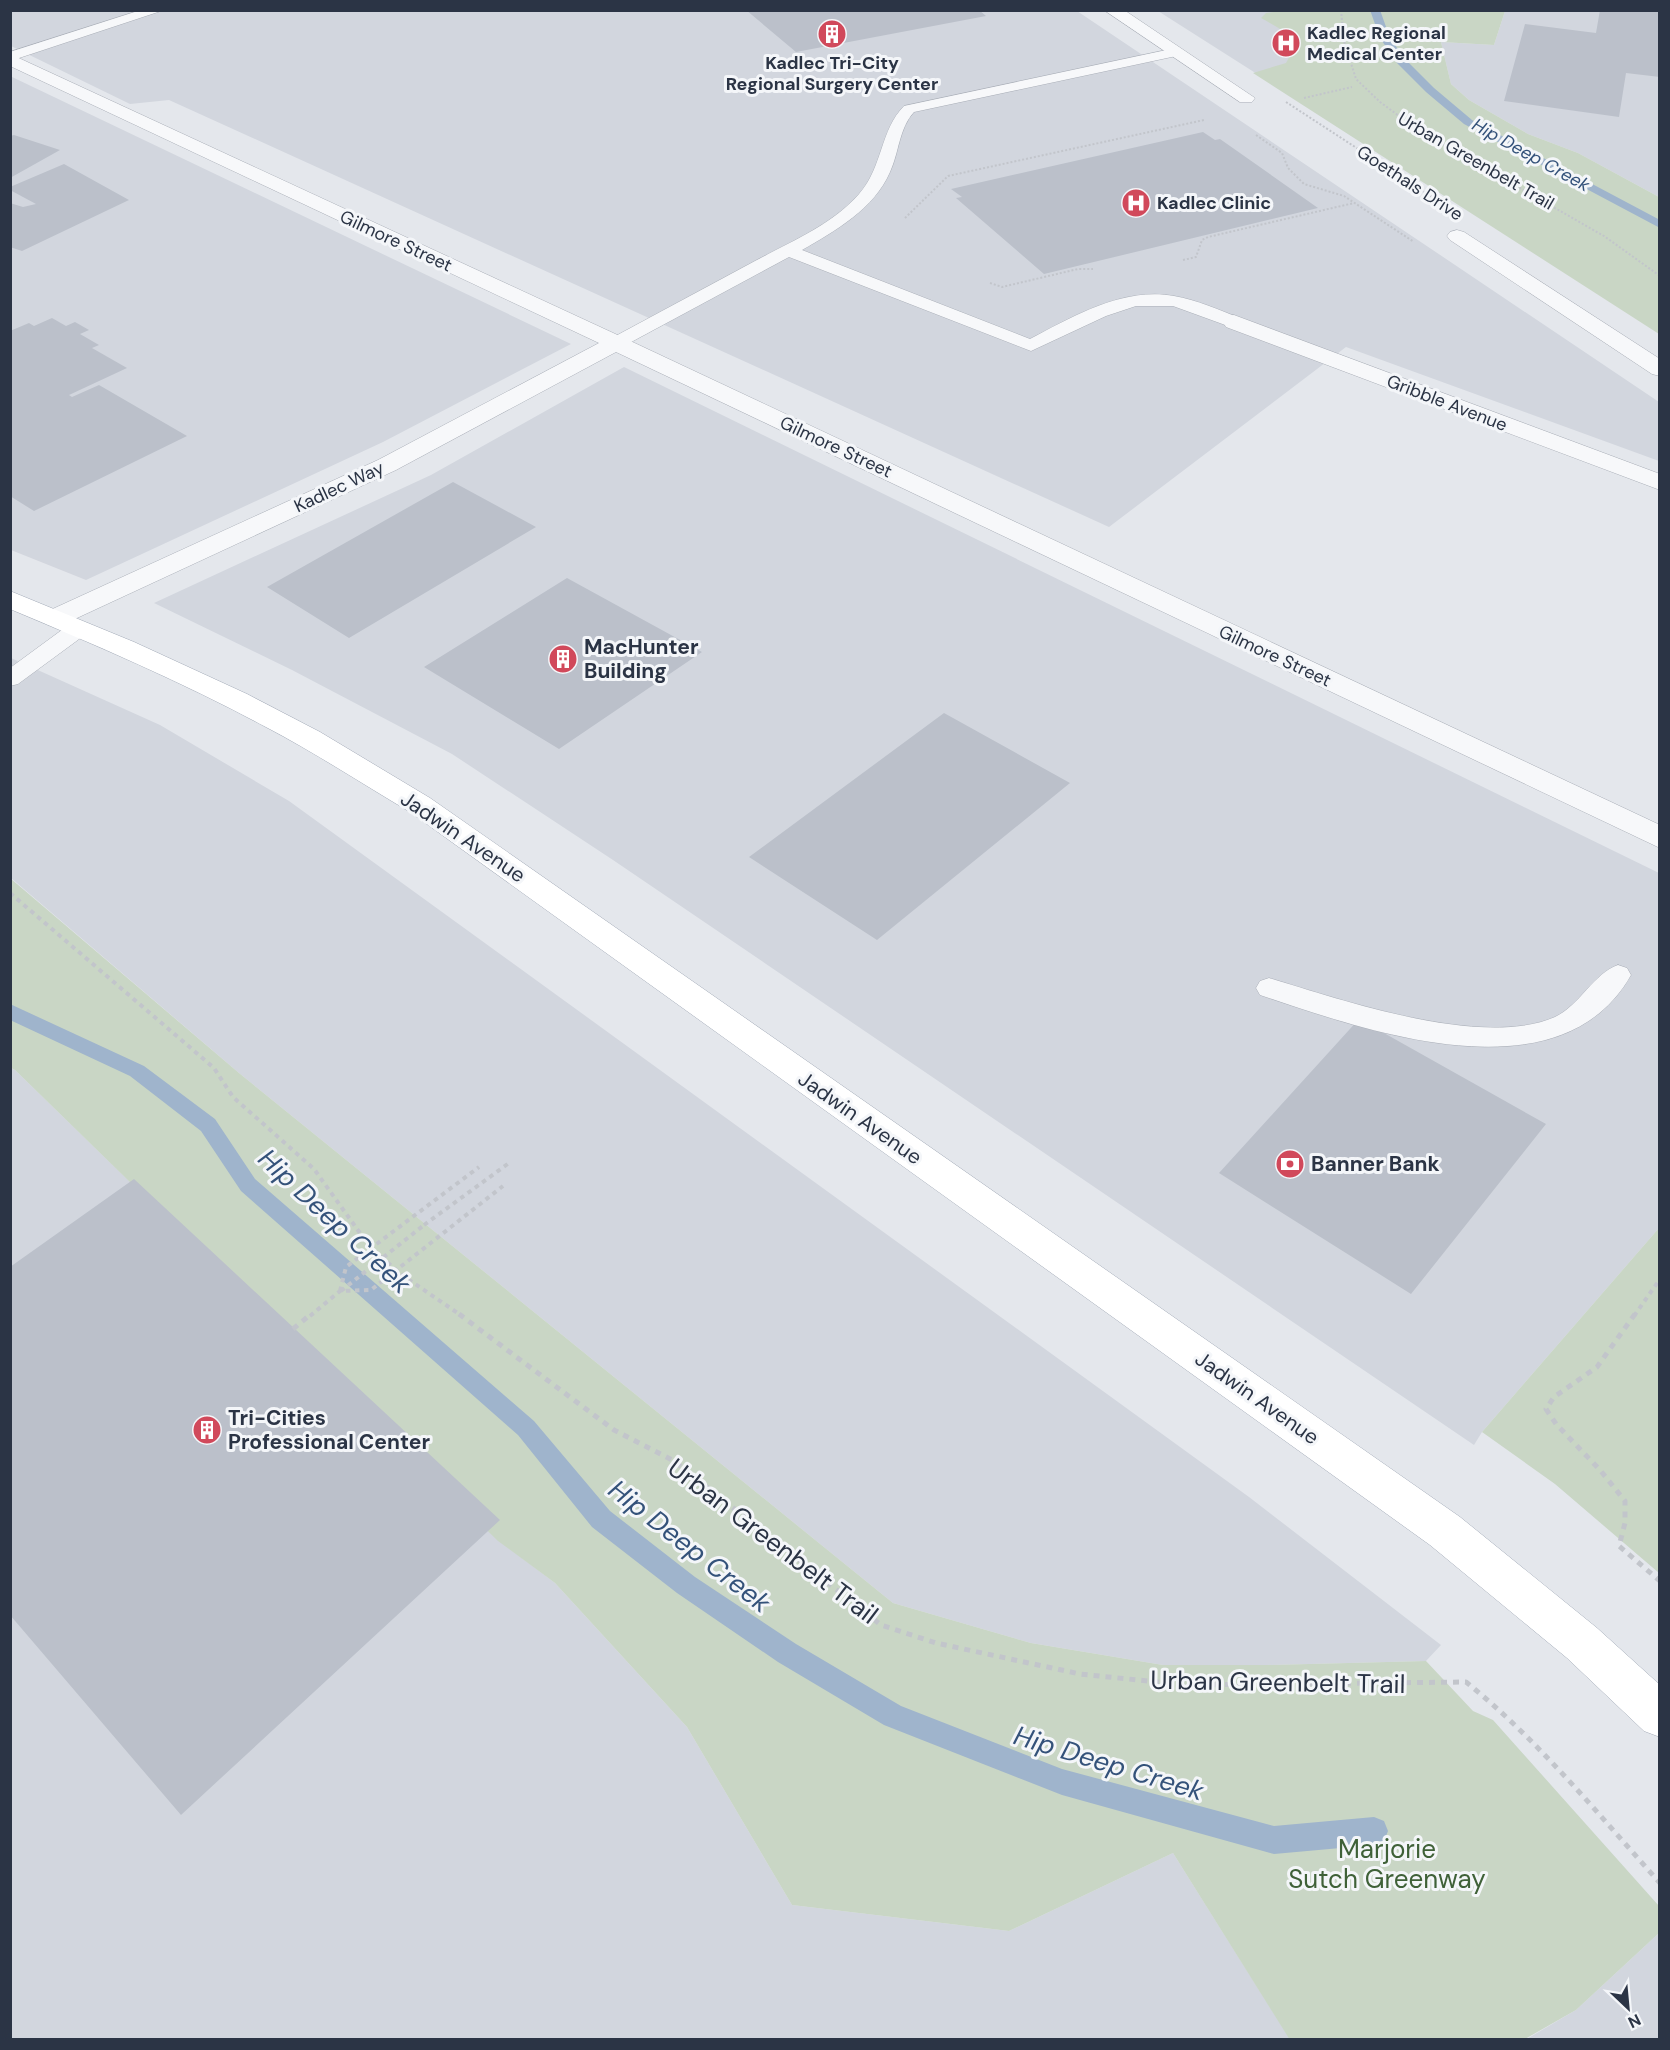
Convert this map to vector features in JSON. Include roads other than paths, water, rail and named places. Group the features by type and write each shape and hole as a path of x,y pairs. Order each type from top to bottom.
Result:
{"main road":[{"name":"Jadwin Avenue","path":"10,599 157,662 231,698 309,739 420,805 1445,1531 1582,1642 1659,1715"}],"street":[{"path":"1112,10 1254,103"},
{"name":"Gilmore Street","path":"10,58 1659,838"},
{"name":"Goethals Drive","path":"1457,236 1659,369"},
{"name":"Gribble Avenue","path":"1234,322 1659,483"},
{"name":"Kadlec Way","path":"67,624 387,465 616,343"}],"lane":[{"path":"10,58 157,10"},
{"path":"616,343 835,224 865,197 886,166 900,118 909,109 1176,52"},
{"path":"787,250 1031,346 1101,310 1131,303 1173,301 1234,322"},
{"path":"10,679 67,624"},
{"path":"1269,988 1379,1020 1458,1036 1519,1037 1563,1024 1587,1008 1618,975"}],"waterway":[{"name":"Hip Deep Creek","path":"1375,10 1385,38 1401,61 1430,90 1468,122 1660,225"},
{"name":"Hip Deep Creek","path":"10,1011 137,1071 208,1125 248,1185 526,1428 601,1519 686,1585 787,1653 893,1716 1062,1782 1274,1840 1374,1831"}],"place":[{"name":"Kadlec Tri-City Regional Surgery Center","path":"832,34"},
{"name":"Kadlec Regional Medical Center","path":"1286,43"},
{"name":"Kadlec Clinic","path":"1136,203"},
{"name":"MacHunter Building","path":"563,659"},
{"name":"Banner Bank","path":"1290,1164"},
{"name":"Tri-Cities Professional Center","path":"207,1430"}],"park label":[{"name":"Marjorie Sutch Greenway","path":"1387,1864"}]}
